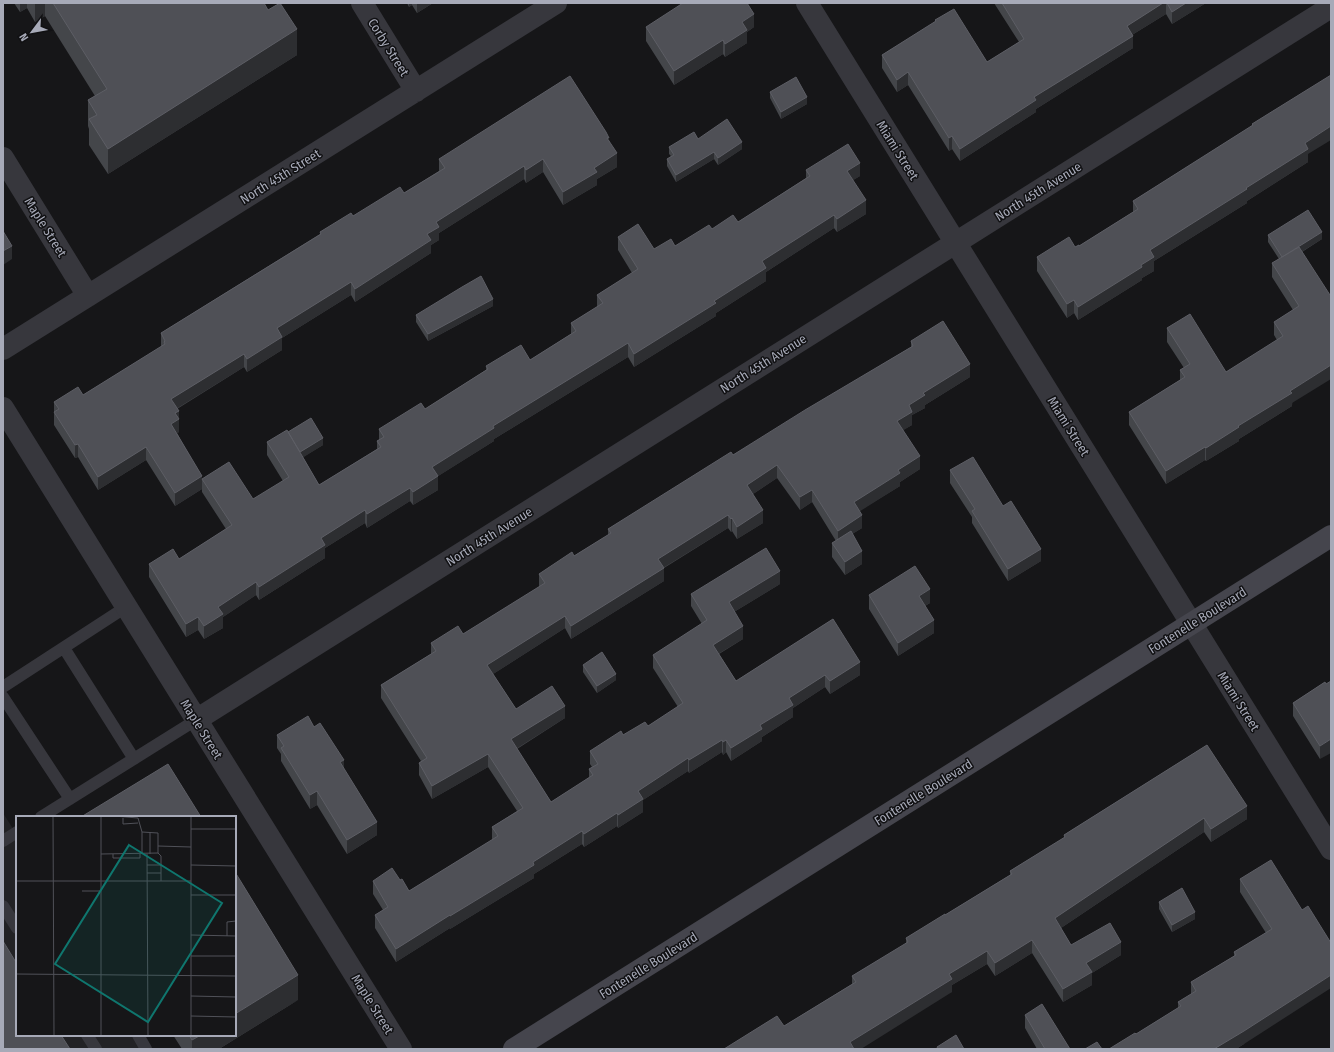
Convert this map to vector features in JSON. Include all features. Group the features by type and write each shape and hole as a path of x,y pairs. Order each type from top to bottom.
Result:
{"main road":[{"name":"Fontenelle Boulevard","path":"517,1048 1331,536"}],"street":[{"name":"Corby Street","path":"362,3 416,91"},
{"name":"North 45th Street","path":"3,349 556,3"},
{"name":"Miami Street","path":"807,3 1331,849"},
{"name":"North 45th Avenue","path":"196,720 1331,8"},
{"name":"Maple Street","path":"3,158 88,296"},
{"name":"Maple Street","path":"3,408 401,1049"}],"lane":[{"path":"3,688 126,608"},
{"path":"64,648 134,759"},
{"path":"3,697 70,799"},
{"path":"43,816 196,720"},
{"path":"3,841 16,833"},
{"path":"3,906 16,923"},
{"path":"88,1036 96,1049"},
{"path":"139,1036 146,1049"}],"shaded area":[{"path":"3,813 16,833 16,1036 144,1036 152,1049 3,1049"}],"building":[{"path":"53,3 264,3 268,10 280,3 297,29 108,149 89,119 97,115 88,100 107,89"},
{"path":"683,3 747,3 754,14 742,22 747,30 725,44 723,40 674,71 646,27"},
{"path":"1002,3 1163,3 1127,26 1133,36 1034,97 1036,100 960,149 952,136 949,138 908,72 897,80 882,55 954,9 987,62 1024,39"},
{"path":"1167,3 1186,3 1172,12"},
{"path":"1331,75 1331,126 1305,143 1308,149 1150,250 1154,257 1141,265 1142,267 1078,307 1074,300 1067,304 1037,257 1069,237 1075,247 1079,246 1138,209 1133,201"},
{"path":"570,76 606,132 609,138 607,138 617,153 594,168 597,172 563,192 543,159 526,170 524,166 436,222 439,227 427,234 431,240 355,289 351,282 277,328 282,337 247,359 244,354 171,399 179,411 175,413 179,419 171,424 202,476 175,493 146,447 98,477 78,444 75,445 54,412 59,409 54,402 78,387 83,395 165,344 161,333 321,234 320,232 351,213 353,216 400,187 404,193 445,168 439,159"},
{"path":"796,77 807,97 781,112 770,92"},
{"path":"727,119 742,142 718,158 714,152 676,175 667,159 674,155 669,147 694,132 698,139"},
{"path":"848,144 860,163 847,171 866,200 837,219 834,215 762,261 766,268 714,301 716,303 634,354 628,343 493,426 494,428 432,467 438,476 413,492 410,488 367,514 365,510 321,538 325,545 259,587 256,582 218,607 223,614 204,626 198,617 186,624 149,564 173,549 179,559 232,525 202,479 229,462 253,499 289,477 267,442 287,430 319,485 381,447 377,441 384,437 379,429 421,403 425,409 488,369 486,366 521,345 530,360 576,331 571,323 603,303 597,295 638,269 618,237 638,224 654,249 671,239 675,246 709,225 712,229 733,215 738,222 810,176 806,170"},
{"path":"1308,210 1322,232 1282,257 1268,235"},
{"path":"3,231 12,246 3,251"},
{"path":"1299,247 1331,295 1331,365 1290,391 1292,393 1238,426 1239,427 1206,448 1205,447 1166,471 1129,412 1185,377 1180,370 1190,364 1167,328 1190,314 1226,372 1283,336 1274,322 1299,306 1272,263"},
{"path":"481,276 493,299 428,334 416,315"},
{"path":"943,321 970,364 923,393 925,395 909,405 912,412 897,421 920,456 898,470 900,473 854,502 862,515 838,531 812,490 800,497 777,465 747,485 763,510 737,527 732,518 731,519 728,515 658,559 664,568 571,626 565,616 487,665 516,709 552,686 565,706 511,739 551,802 593,775 589,769 598,764 590,751 621,731 623,735 645,722 648,726 683,703 653,655 707,620 691,594 766,548 780,571 729,602 743,626 713,645 736,681 833,619 860,662 830,681 825,675 789,698 793,705 760,725 762,729 731,748 726,740 723,742 722,740 689,760 688,758 638,791 643,799 618,815 617,813 584,834 582,831 533,862 534,865 396,949 375,915 388,907 373,881 392,868 400,880 402,879 409,891 498,836 492,827 523,808 488,754 432,786 419,763 427,758 381,685 436,651 431,643 458,626 463,634 545,583 539,574 572,552 574,556 611,533 608,529 731,452 733,455 913,346 911,341"},
{"path":"311,418 323,438 300,452 288,432"},
{"path":"973,457 1003,506 1011,501 1041,549 1008,569 972,511 975,509 950,470"},
{"path":"851,531 862,551 845,562 832,543"},
{"path":"915,566 930,589 919,596 934,620 898,643 869,595"},
{"path":"602,652 616,674 597,686 583,665"},
{"path":"1331,681 1331,739 1320,746 1293,703 1325,682 1326,684"},
{"path":"308,716 314,727 320,723 344,760 340,762 377,822 347,840 317,791 310,795 281,748 284,746 277,735"},
{"path":"1207,745 1247,806 1211,829 1204,818 1055,918 1071,945 1110,923 1121,942 1086,963 1092,972 1063,989 1032,940 995,963 987,951 949,974 952,979 850,1042 854,1049 724,1049 777,1016 784,1026 856,982 852,976 908,942 906,938 1012,874 1010,871 1065,837 1064,835"},
{"path":"168,764 200,816 83,816"},
{"path":"1271,860 1302,910 1308,906 1331,943 1331,975 1214,1049 1109,1049 1181,1006 1178,1002 1196,991 1191,982 1236,955 1234,952 1272,929 1240,879"},
{"path":"236,874 298,975 236,1013"},
{"path":"1182,888 1195,912 1172,925 1159,902"},
{"path":"3,941 16,962 16,1036 62,1036 70,1049 3,1049"},
{"path":"1042,1004 1070,1049 1045,1049 1025,1015"},
{"path":"956,1035 964,1049 938,1049 937,1047"},
{"path":"190,1036 199,1036 192,1040"},
{"path":"1097,1042 1102,1049 1085,1049"}]}
